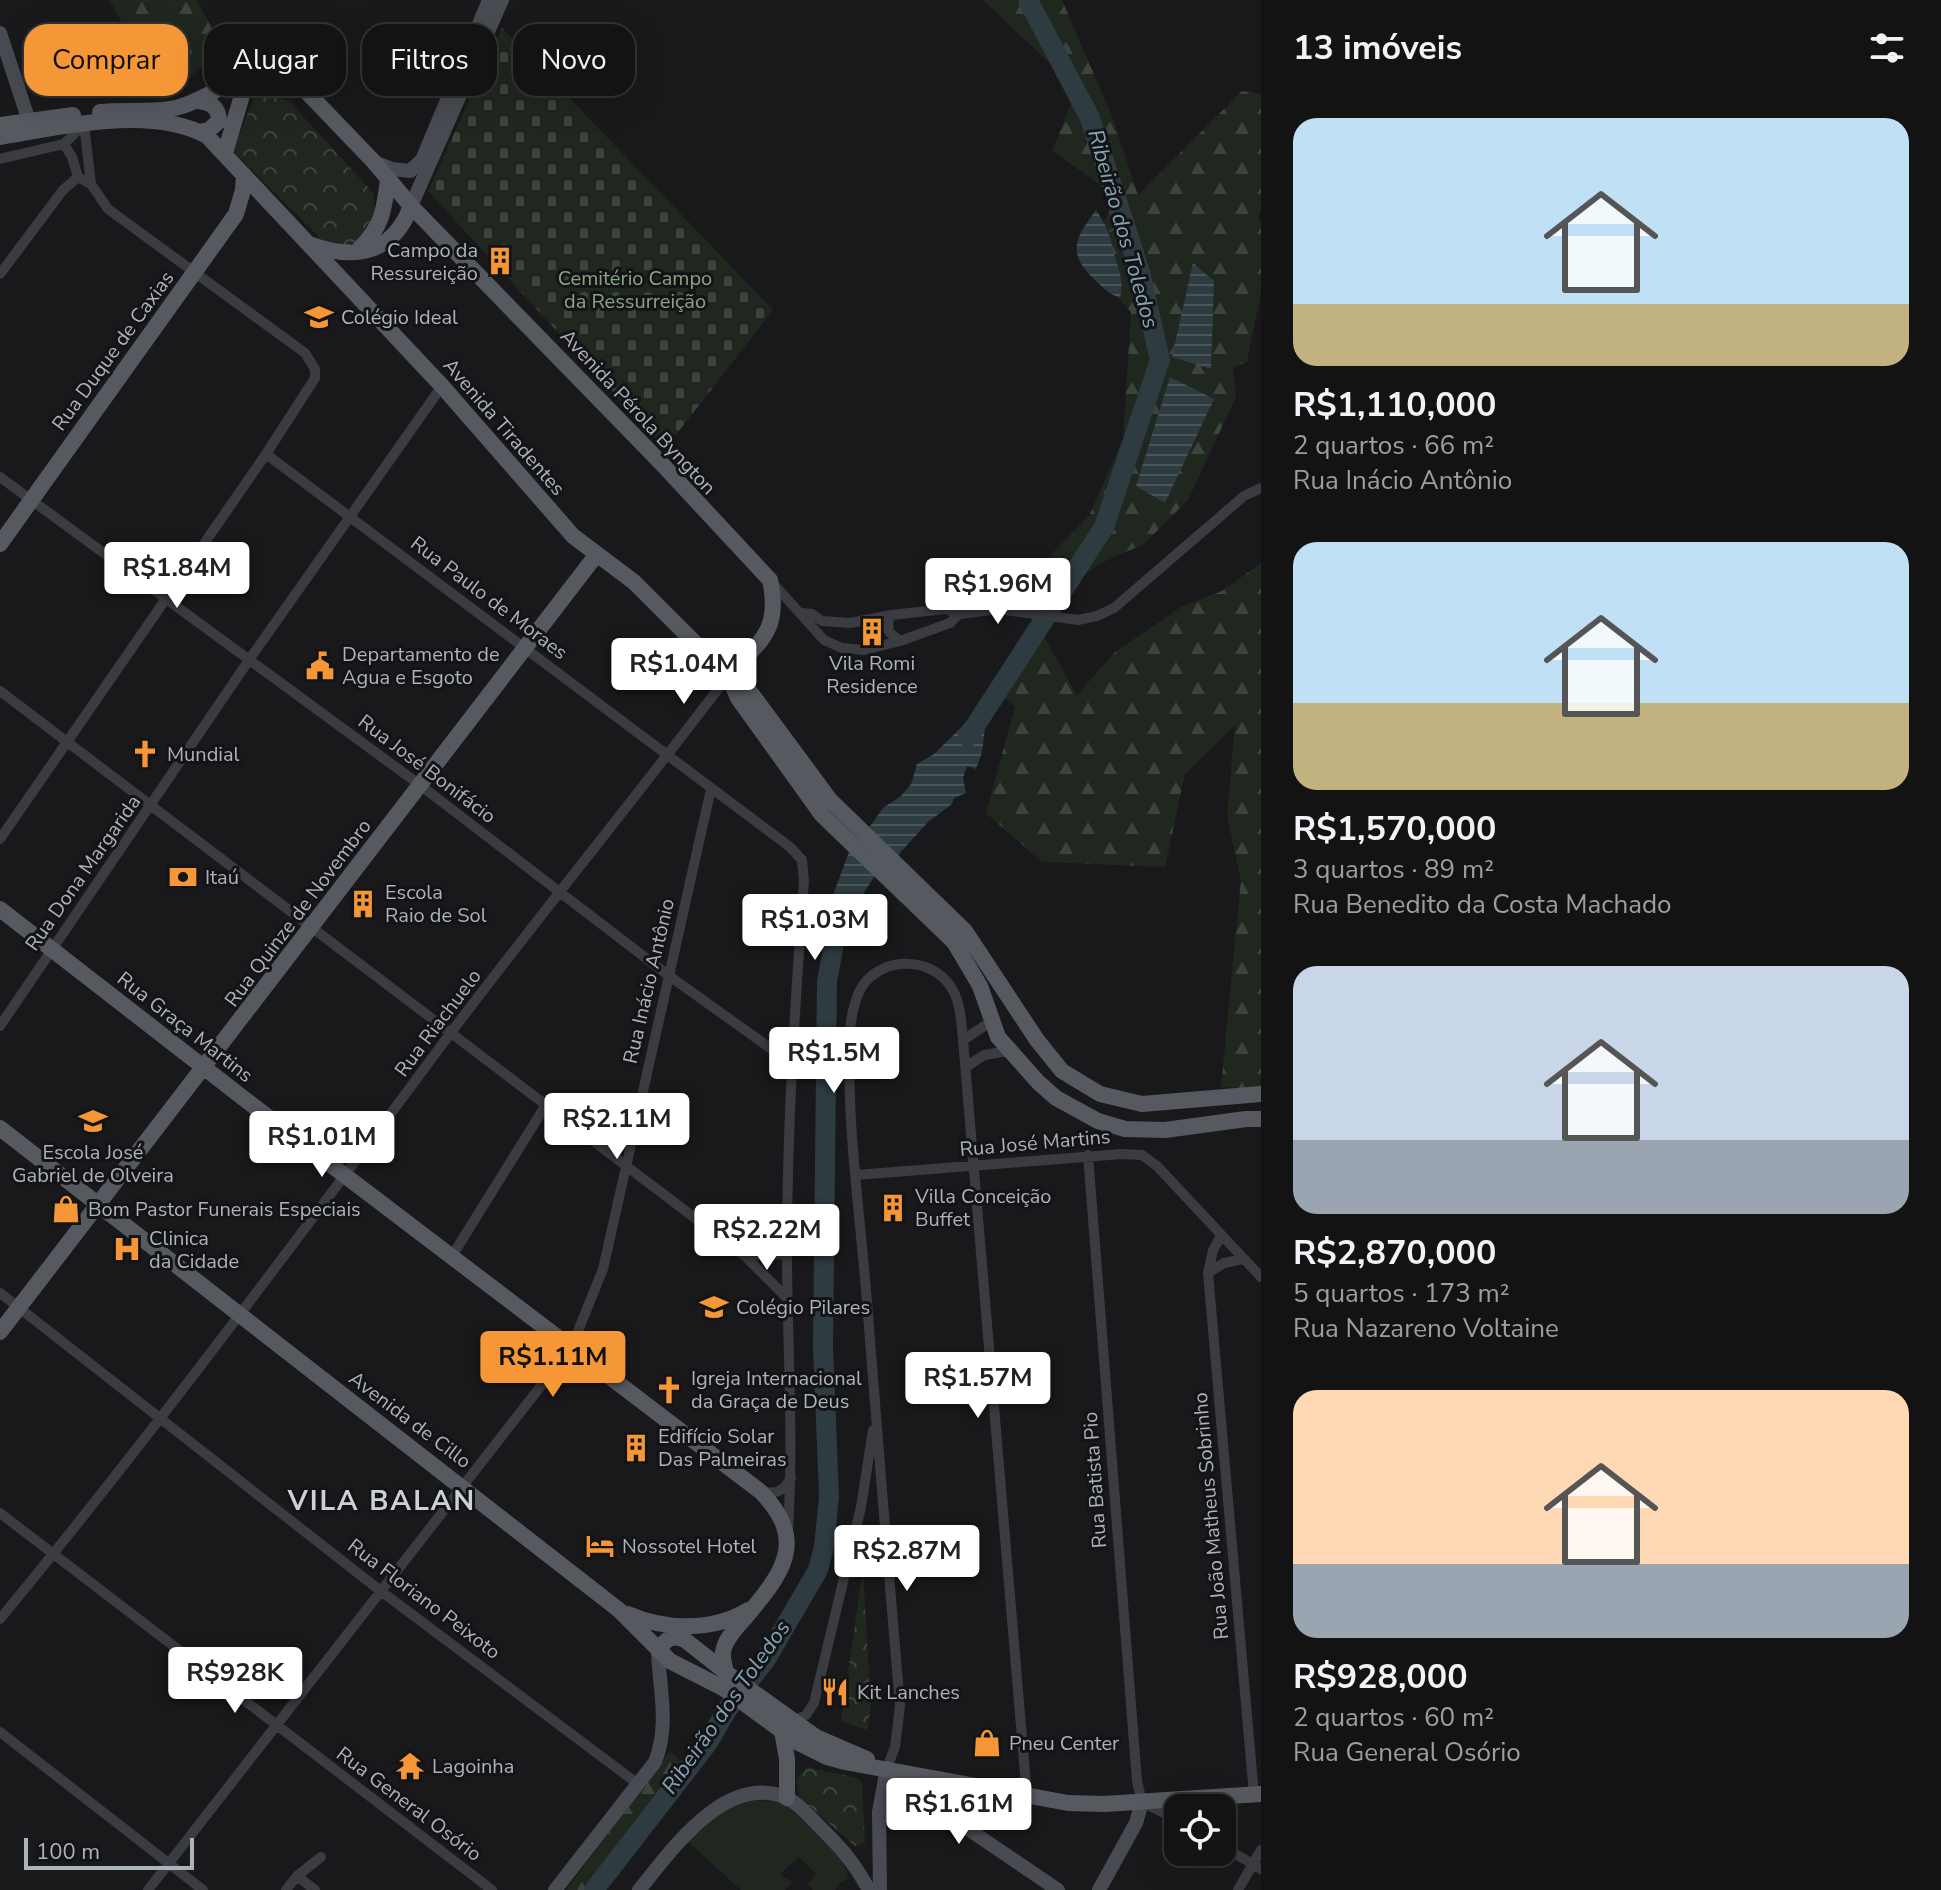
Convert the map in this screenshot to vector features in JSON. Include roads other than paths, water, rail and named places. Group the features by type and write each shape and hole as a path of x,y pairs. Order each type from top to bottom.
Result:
{"main road":[{"path":"374,162 392,169 410,171 422,160 489,0"},
{"path":"308,244 337,253 365,252 386,243 399,231 502,0"},
{"path":"0,33 5,71 19,96 41,123"},
{"path":"19,96 41,123"},
{"name":"Avenida Tiradentes","path":"0,137 41,123 113,110 170,109 206,96"},
{"path":"225,153 242,96"},
{"name":"Avenida Pérola Byngton","path":"310,96 770,580"},
{"path":"198,101 208,102 219,114 217,126 199,132"},
{"name":"Avenida Tiradentes","path":"0,125 155,122 199,132 225,153 442,386 573,536 634,582 728,676 738,698 814,804 902,880"},
{"name":"Rua Duque de Caxias","path":"0,544 236,214 244,175"},
{"path":"355,253 373,236 380,224 388,180"},
{"name":"Rua Quinze de Novembro","path":"0,1332 597,554"},
{"path":"728,676 771,624 775,603 770,580"},
{"path":"902,880 954,942 980,986 998,1037 1056,1098 1098,1121 1125,1129 1165,1130 1261,1119"},
{"path":"902,880 965,931 1037,1040 1056,1065 1081,1084 1122,1101 1164,1104 1261,1094"},
{"name":"Rua Graça Martins","path":"0,909 761,1492 775,1506 784,1521 788,1537"},
{"path":"992,1021 1015,1021 1037,1040"},
{"name":"Avenida de Cillo","path":"0,1128 463,1486 619,1610 678,1666 727,1679 787,1726 797,1742 827,1757 1068,1803 1142,1802 1257,1794"},
{"path":"727,1679 723,1652 725,1644 781,1569 788,1537"},
{"path":"619,1610 649,1623 692,1626 723,1622 756,1605"},
{"path":"555,1890 655,1762 663,1736 664,1706 658,1650 669,1638 677,1636 727,1679"},
{"path":"787,1726 787,1798"},
{"path":"880,1890 878,1847 881,1795 887,1768 918,1795 1058,1890"},
{"path":"639,1890 694,1825 714,1809 742,1796 772,1795 787,1798 801,1808 850,1856 869,1890"},
{"path":"1099,1890 1136,1823 1142,1802"},
{"path":"850,1856 865,1856 878,1847"}],"street":[{"path":"0,159 64,144 84,124"},
{"path":"84,124 91,184"},
{"path":"0,839 266,454 311,386 315,369 305,353 108,209 91,184 78,177 64,144"},
{"path":"0,274 63,190 78,177"},
{"name":"Rua Dona Margarida","path":"0,1026 249,660 442,386"},
{"name":"Rua Paulo de Moraes","path":"266,454 790,847 802,860 804,881 791,1063"},
{"name":"Rua José Bonifácio","path":"0,477 420,785 668,975 791,1063"},
{"path":"802,613 812,614 822,621 850,623 946,609 959,614 998,609 1060,619 1088,619 1114,608 1244,496 1261,488"},
{"path":"770,580 824,640 842,648 864,650 900,641 950,623 959,614"},
{"path":"891,615 889,632 900,641"},
{"name":"Rua Riachuelo","path":"0,1619 346,1176 452,1033 728,676"},
{"path":"0,691 745,1256 787,1298"},
{"name":"Rua Inácio Antônio","path":"148,1890 572,1346 594,1298 603,1269 711,789"},
{"path":"887,1768 895,1747 900,1706 856,1175 850,1027 863,984 882,969 897,965 921,965 949,983 957,998 963,1040 1027,1797"},
{"path":"963,1040 992,1021"},
{"path":"966,1067 984,1055 1008,1051"},
{"path":"788,1537 792,1477 787,1298 791,1063"},
{"path":"452,1256 546,1105"},
{"path":"595,1142 620,1144 633,1137"},
{"name":"Rua José Martins","path":"856,1175 1088,1155 1142,1155 1157,1166 1261,1277"},
{"name":"Rua Batista Pio","path":"1088,1155 1137,1781 1142,1802"},
{"name":"Rua João Matheus Sobrinho","path":"1221,1236 1213,1250 1208,1273 1257,1794"},
{"path":"745,1256 787,1254"},
{"path":"1208,1273 1224,1263 1243,1259"},
{"name":"Rua Floriano Peixoto","path":"0,1293 382,1592 638,1784"},
{"path":"787,1726 806,1715 814,1703 861,1507 876,1412"},
{"path":"761,1492 781,1491 792,1477"},
{"path":"861,1507 872,1505 883,1509"},
{"name":"Rua General Osório","path":"0,1513 492,1890"},
{"path":"0,1732 203,1890"},
{"path":"1142,1802 1164,1813"},
{"path":"1238,1890 1257,1867 1261,1850"},
{"path":"1236,1854 1257,1867"},
{"path":"286,1890 297,1876 321,1857"},
{"path":"297,1876 315,1890"}],"waterway":[{"name":"Ribeirão dos Toledos","path":"968,737 1104,527 1160,360 1140,272 1090,118 1028,0"},
{"path":"1110,231 1124,223"},
{"name":"Ribeirão dos Toledos","path":"594,1890 707,1744 728,1708 766,1659 818,1570 824,1547 829,1496 823,1346 827,981 837,928"}],"place":[{"name":"Campo da Ressureição","path":"500,261"},
{"name":"Colégio Ideal","path":"319,317"},
{"name":"Vila Romi Residence","path":"872,632"},
{"name":"Departamento de Agua e Esgoto","path":"320,666"},
{"name":"Mundial","path":"145,754"},
{"name":"Itaú","path":"183,877"},
{"name":"Escola Raio de Sol","path":"363,904"},
{"name":"Escola José Gabriel de Olveira","path":"93,1121"},
{"name":"Villa Conceição Buffet","path":"893,1208"},
{"name":"Bom Pastor Funerais Especiais","path":"66,1209"},
{"name":"Clinica da Cidade","path":"127,1249"},
{"name":"Colégio Pilares","path":"714,1307"},
{"name":"Igreja Internacional da Graça de Deus","path":"669,1390"},
{"name":"Edifício Solar Das Palmeiras","path":"636,1448"},
{"name":"Nossotel Hotel","path":"600,1546"},
{"name":"Kit Lanches","path":"835,1692"},
{"name":"Pneu Center","path":"987,1743"},
{"name":"Lagoinha","path":"410,1766"}],"district":[{"name":"VILA BALAN","path":"382,1501"}],"park label":[{"name":"Cemitério Campo da Ressurreição","path":"635,290"}]}
